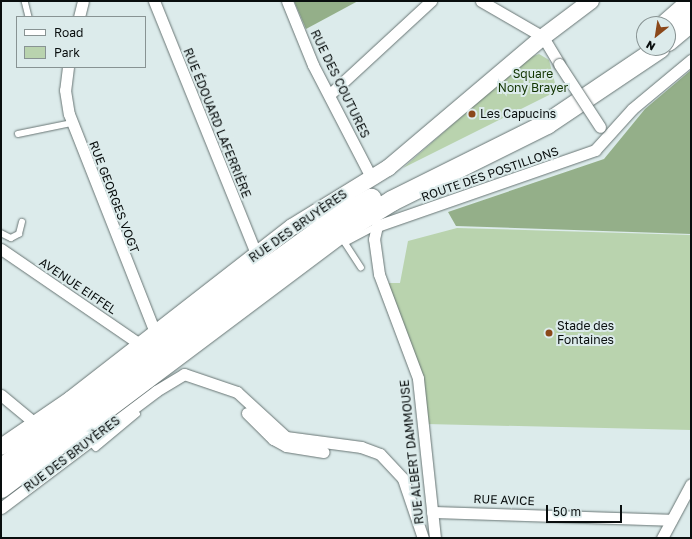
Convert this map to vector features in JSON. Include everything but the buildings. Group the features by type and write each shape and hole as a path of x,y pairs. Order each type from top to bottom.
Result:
{"highway":[{"path":"675,16 691,2"},
{"path":"676,34 691,22"},
{"path":"1,469 87,424 334,220 538,114 596,80 636,50"},
{"path":"1,488 342,232 392,201 547,124 648,56"}],"street":[{"path":"79,16 83,1"},
{"name":"RUE ÉDOUARD LAFERRIÈRE","path":"154,1 256,254"},
{"name":"RUE DES COUTURES","path":"287,1 329,95 371,178"},
{"path":"329,95 431,1"},
{"path":"481,1 543,36 559,64 607,138"},
{"name":"RUE DES BRUYÈRES","path":"1,447 36,424 256,254 315,212 371,178 416,147 543,36 591,1"},
{"name":"ROUTE DES POSTILLONS","path":"377,226 568,162 595,150 647,95 691,60"},
{"name":"RUE GEORGES VOGT","path":"68,68 64,90 72,123 155,332"},
{"name":"RUE ALBERT DAMMOUSE","path":"377,226 374,239 379,274 418,378 435,538"},
{"name":"AVENUE EIFFEL","path":"1,249 140,344"},
{"name":"RUE DES BRUYÈRES","path":"1,508 87,424 184,374 216,383 237,392 259,420 286,437 317,447 361,447 372,454 398,476"},
{"path":"1,396 36,424"},
{"path":"398,476 416,538"},
{"path":"398,476 422,538"},
{"path":"662,538 691,484"},
{"name":"RUE AVICE","path":"432,512 671,520"}],"lane":[{"path":"25,1 29,16"},
{"path":"18,134 72,123"},
{"path":"1,233 11,238 19,234 22,222"},
{"path":"361,268 345,243 377,226"},
{"path":"87,424 96,448 137,414"}],"green space":[{"path":"294,1 358,1 306,29"},
{"name":"Square Nony Brayer","path":"539,54 549,60 557,91 403,168 528,58"},
{"path":"691,70 691,234 456,226 448,212 604,159 645,109"},
{"name":"Stade des Fontaines","path":"457,228 691,235 691,430 426,424 387,283 400,283 408,241"}],"place":[{"name":"Les Capucins","path":"472,114"},
{"name":"Stade des Fontaines","path":"549,333"}]}
